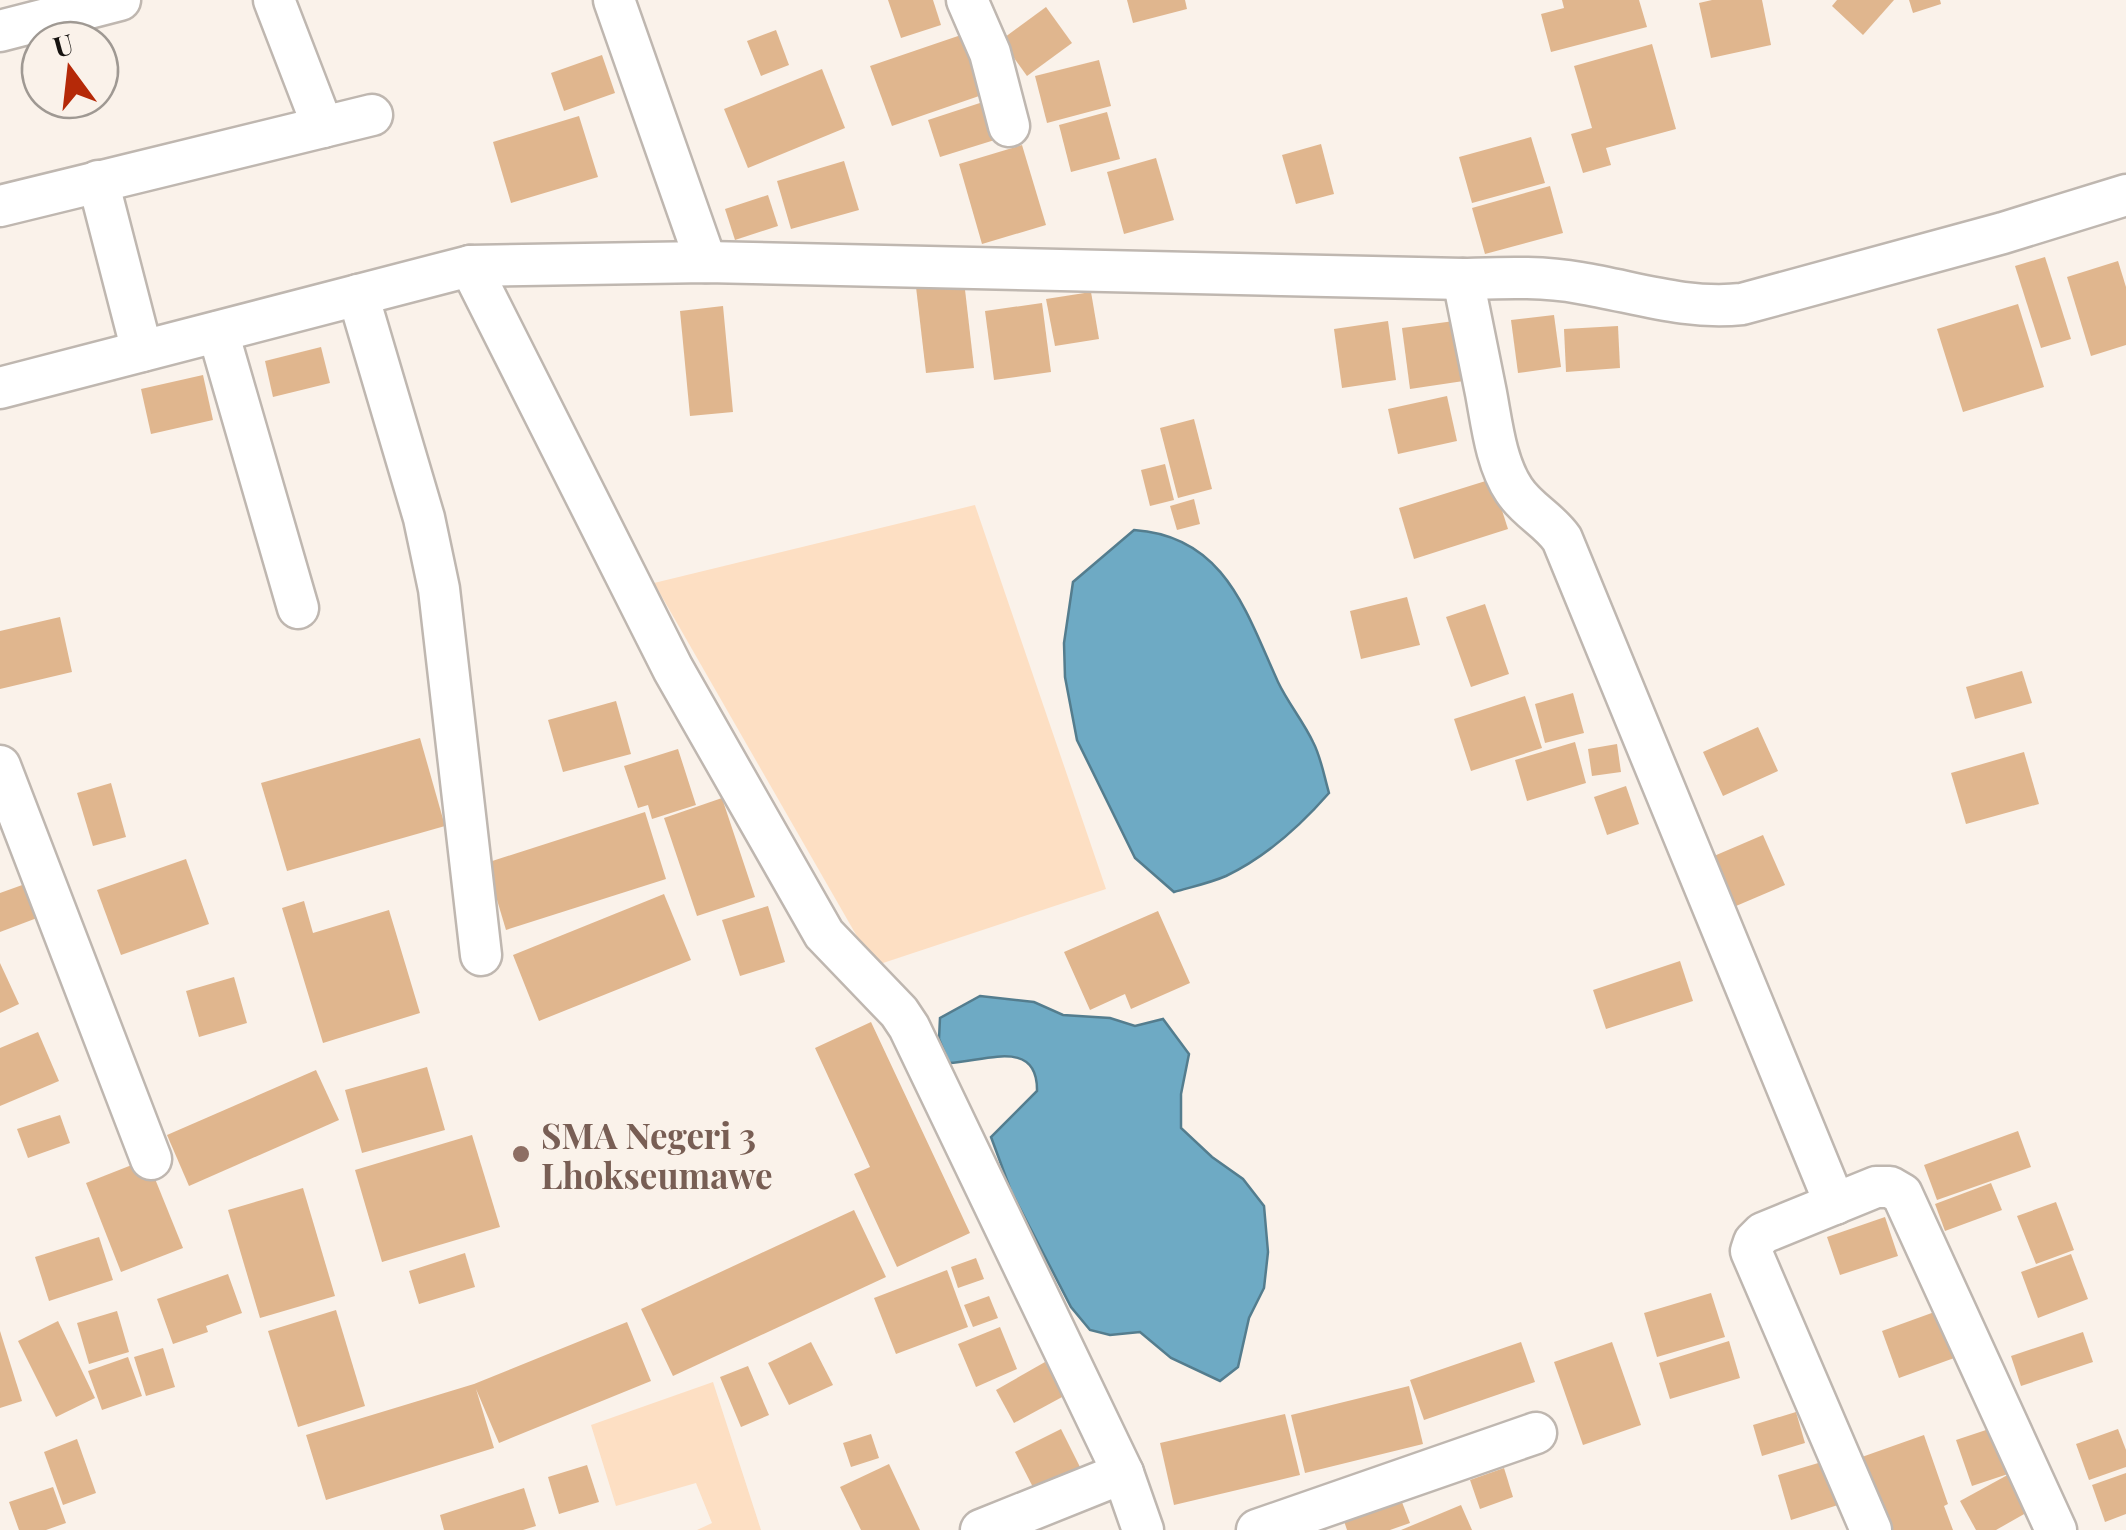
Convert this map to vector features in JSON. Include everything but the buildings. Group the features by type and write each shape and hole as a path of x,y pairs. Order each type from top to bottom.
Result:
{"street":[{"path":"0,31 120,0"},
{"path":"274,0 322,127"},
{"path":"614,0 706,262"},
{"path":"967,0 990,53 1009,126"},
{"path":"0,206 372,115"},
{"path":"98,182 142,352"},
{"path":"0,388 470,266 706,262 1542,278 1693,306 1742,304 2004,233 2126,195"},
{"path":"470,266 672,668 824,934 909,1027 1123,1473 1143,1530"},
{"path":"1463,279 1494,438 1504,470 1514,490 1555,528 1562,540 1835,1204"},
{"path":"358,295 424,518 439,590 481,955"},
{"path":"218,332 298,608"},
{"path":"0,766 151,1160"},
{"path":"1871,1530 1750,1251 1764,1232 1876,1187 1902,1194 2056,1530"},
{"path":"1257,1530 1536,1432"},
{"path":"981,1530 1123,1473"}],"shaded area":[{"path":"975,505 1106,889 874,966 654,583"},
{"path":"713,1382 761,1530 697,1530 712,1523 696,1483 616,1506 591,1425"}],"water":[{"path":"1134,530 1165,535 1190,546 1228,582 1316,748 1329,793 1295,828 1255,860 1220,878 1174,892 1135,858 1077,740 1065,677 1064,643 1073,582"},
{"path":"980,996 1034,1002 1063,1015 1110,1018 1135,1026 1163,1019 1189,1054 1181,1094 1181,1128 1243,1179 1264,1206 1268,1252 1264,1288 1249,1318 1238,1367 1220,1381 1171,1358 1140,1332 1110,1335 1090,1330 1071,1307 1011,1191 991,1137 1037,1091 1035,1074 1019,1058 1006,1056 949,1063 939,1039 940,1018"}],"place":[{"name":"SMA Negeri 3 Lhokseumawe","path":"521,1154"}]}
